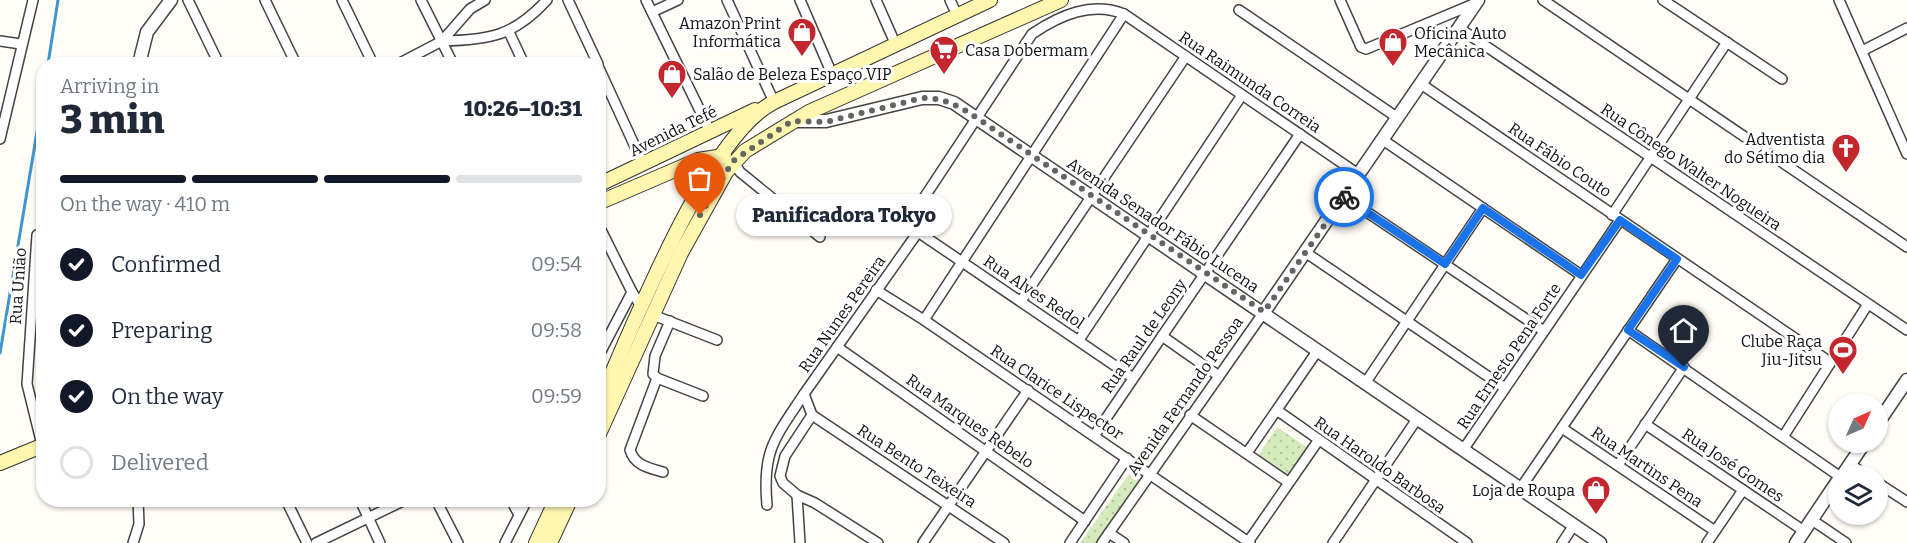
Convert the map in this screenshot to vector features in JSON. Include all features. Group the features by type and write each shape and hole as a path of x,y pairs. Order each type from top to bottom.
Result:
{"main road":[{"name":"Avenida Tefé","path":"606,181 990,0"},
{"path":"606,200 699,160 727,158 792,121 1060,0"},
{"path":"606,416 676,233 727,158 769,105"},
{"path":"606,390 647,312"},
{"path":"0,463 36,448"},
{"path":"536,543 553,507"},
{"path":"550,543 567,507"}],"street":[{"path":"0,139 33,0"},
{"path":"141,57 147,32 171,0"},
{"path":"188,0 216,57"},
{"path":"266,0 293,57"},
{"path":"342,0 370,57"},
{"path":"421,0 450,57"},
{"path":"411,57 442,41 470,9 485,0"},
{"path":"442,41 481,39 509,32 548,0"},
{"path":"568,0 594,57"},
{"path":"646,0 710,131"},
{"path":"652,12 678,0"},
{"path":"728,0 769,105"},
{"path":"800,0 832,74"},
{"path":"876,0 895,44"},
{"path":"950,0 957,15"},
{"path":"1340,0 1361,46 1366,49 1477,1"},
{"path":"1543,0 1907,247"},
{"path":"1663,0 1782,79"},
{"path":"1839,0 1907,154"},
{"name":"Avenida Fernando Pessoa","path":"1102,543 1477,1"},
{"path":"918,232 911,224 914,213 1032,34 1062,17 1092,8 1110,9 1124,14 1034,156 924,320"},
{"path":"1239,10 1398,118"},
{"name":"Rua Raimunda Correia","path":"1124,14 1358,174"},
{"name":"Rua Cônego Walter Nogueira","path":"1459,28 1907,330"},
{"path":"1862,51 1907,28"},
{"path":"509,32 521,57"},
{"path":"0,41 21,44"},
{"name":"Rua Ernesto Pena Forte","path":"1463,450 1581,275 1650,156 1727,42"},
{"path":"1021,301 1186,56"},
{"path":"606,83 643,164"},
{"name":"Rua Fábio Couto","path":"1421,84 1830,362"},
{"path":"1079,340 1242,95"},
{"name":"Avenida Senador Fábio Lucena","path":"792,121 826,122 922,98 939,98 954,103 1600,543"},
{"name":"Rua Raul de Leony","path":"1094,436 1300,134"},
{"path":"1383,140 1581,275"},
{"path":"727,158 740,172 820,237"},
{"path":"1343,196 1544,332"},
{"path":"1366,382 1483,208"},
{"name":"Rua Alves Redol","path":"918,232 1133,378"},
{"name":"Rua Nunes Pereira","path":"812,415 804,394 918,232"},
{"path":"606,240 632,292 647,312 717,340"},
{"name":"Rua União","path":"36,250 27,384 36,418"},
{"path":"1305,252 1505,388"},
{"path":"1520,489 1677,259"},
{"name":"Rua Clarice Lispector","path":"876,290 1028,390 1249,542"},
{"path":"606,342 632,292"},
{"path":"1783,437 1868,304"},
{"path":"670,321 652,368 657,378 703,396"},
{"path":"1628,330 1828,469"},
{"path":"1162,336 1219,376"},
{"name":"Rua Marques Rebelo","path":"837,347 1085,521"},
{"path":"1247,453 1318,350"},
{"path":"1618,465 1684,367"},
{"path":"657,378 630,450 634,460 663,472"},
{"path":"1888,408 1907,380"},
{"path":"923,543 1028,390"},
{"path":"767,506 764,472 769,451 804,394"},
{"name":"Rua Haroldo Barbosa","path":"1278,411 1467,543"},
{"path":"812,415 789,448 780,476 783,483 797,495 815,502 878,543"},
{"name":"Rua Bento Teixeira","path":"812,415 1004,543"},
{"path":"1191,415 1288,482"},
{"path":"1346,543 1335,540 1417,419"},
{"name":"Rua José Gomes","path":"1645,424 1804,531"},
{"name":"Rua Martins Pena","path":"1562,428 1715,531"},
{"path":"1249,542 1318,441"},
{"path":"1850,464 1858,453"},
{"path":"1070,543 1127,458"},
{"path":"1707,543 1743,490"},
{"path":"1888,490 1907,502"},
{"path":"797,495 800,543"},
{"path":"1796,543 1828,495"},
{"path":"133,543 139,524 138,507"},
{"path":"289,507 306,543"},
{"path":"363,507 380,543"},
{"path":"316,543 390,507"},
{"path":"440,507 458,543"},
{"path":"515,507 519,515"},
{"path":"506,543 523,507"},
{"path":"1812,519 1846,543"},
{"path":"1562,543 1574,525"},
{"path":"1109,533 1124,543"}],"green space":[{"path":"1277,427 1308,448 1287,478 1256,459"},
{"path":"1129,474 1140,480 1098,543 1080,543"}],"waterway":[{"path":"49,57 58,0"},
{"path":"0,353 36,138"}],"way so far":[{"path":"700,215 733,161 792,121 826,122 922,98 939,98 954,103 977,118 1264,312 1344,197"}],"place":[{"name":"Amazon Print Informática","path":"802,58"},
{"name":"Oficina Auto Mecânica","path":"1393,68"},
{"name":"Casa Dobermam","path":"944,76"},
{"name":"Salão de Beleza Espaço VIP","path":"672,100"},
{"name":"Adventista do Sétimo dia","path":"1846,174"},
{"name":"Panificadora Tokyo","path":"700,215"},
{"name":"Clube Raça Jiu-Jitsu","path":"1843,376"},
{"name":"Loja de Roupa","path":"1596,516"}],"route":[{"path":"1344,197 1445,264 1483,208 1581,275 1620,220 1677,259 1628,330 1684,367"}]}
